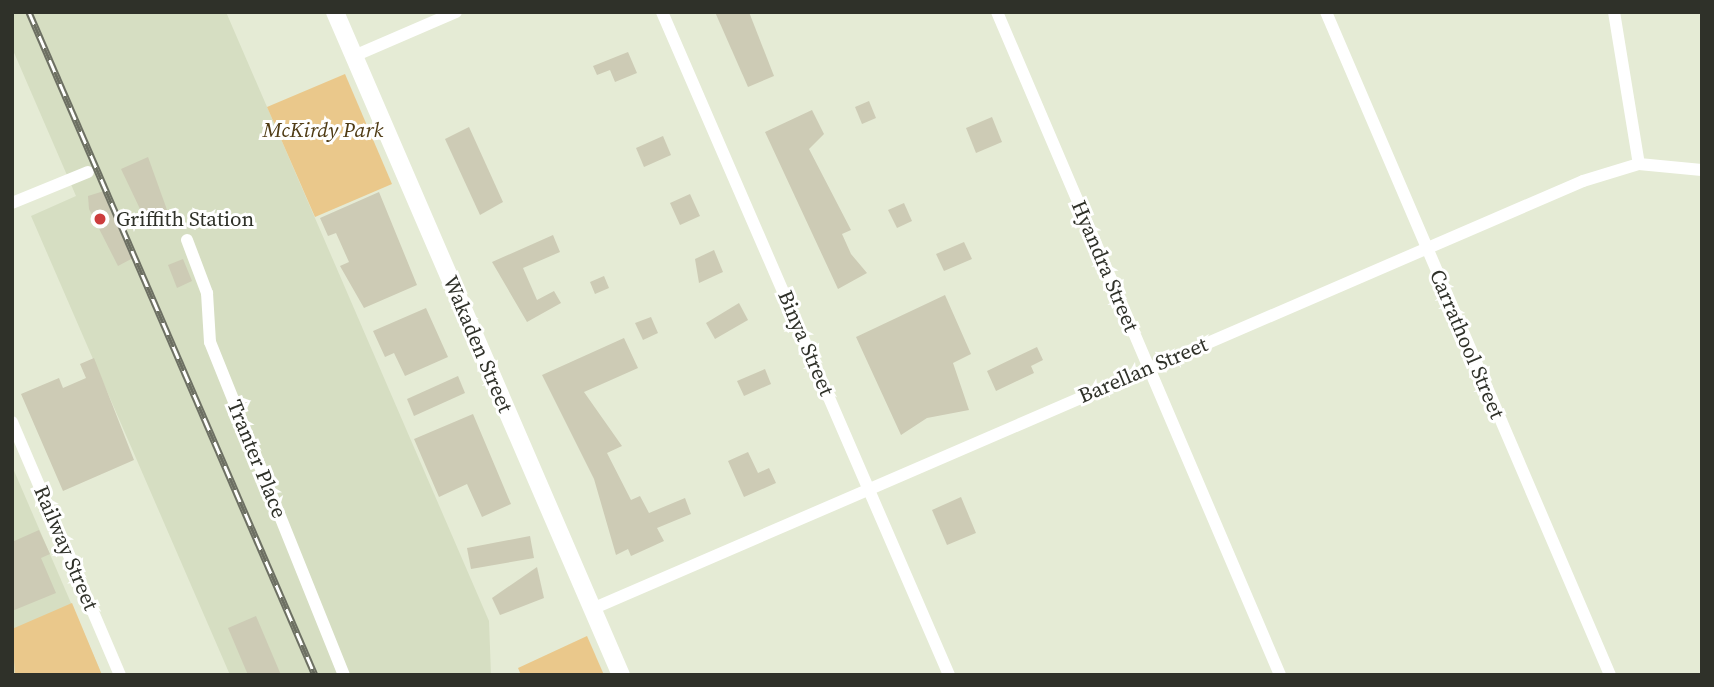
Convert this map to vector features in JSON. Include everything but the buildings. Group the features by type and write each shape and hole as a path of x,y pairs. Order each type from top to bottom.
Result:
{"street":[{"name":"Wakaden Street","path":"335,12 621,675"},
{"path":"354,56 456,12"},
{"name":"Binya Street","path":"662,12 949,675"},
{"name":"Hyandra Street","path":"997,12 1280,675"},
{"name":"Carrathool Street","path":"1326,12 1611,675"},
{"path":"1614,12 1639,164"},
{"name":"Barellan Street","path":"592,609 1583,181 1639,164 1702,170"},
{"path":"12,203 88,172"},
{"name":"Tranter Place","path":"187,240 207,293 210,342 344,675"},
{"name":"Railway Street","path":"12,422 120,675"}],"shaded area":[{"path":"12,12 226,12 489,621 491,675 230,675 31,216 76,196 12,48"},
{"path":"12,466 102,675 15,675 12,669"}],"green space":[{"name":"McKirdy Park","path":"345,74 392,184 315,217 267,107"},
{"path":"72,603 102,675 15,675 12,629"},
{"path":"587,636 604,675 521,675 518,668"}],"railway":[{"path":"29,12 315,675"}],"place":[{"name":"Griffith Station","path":"100,219"}]}
